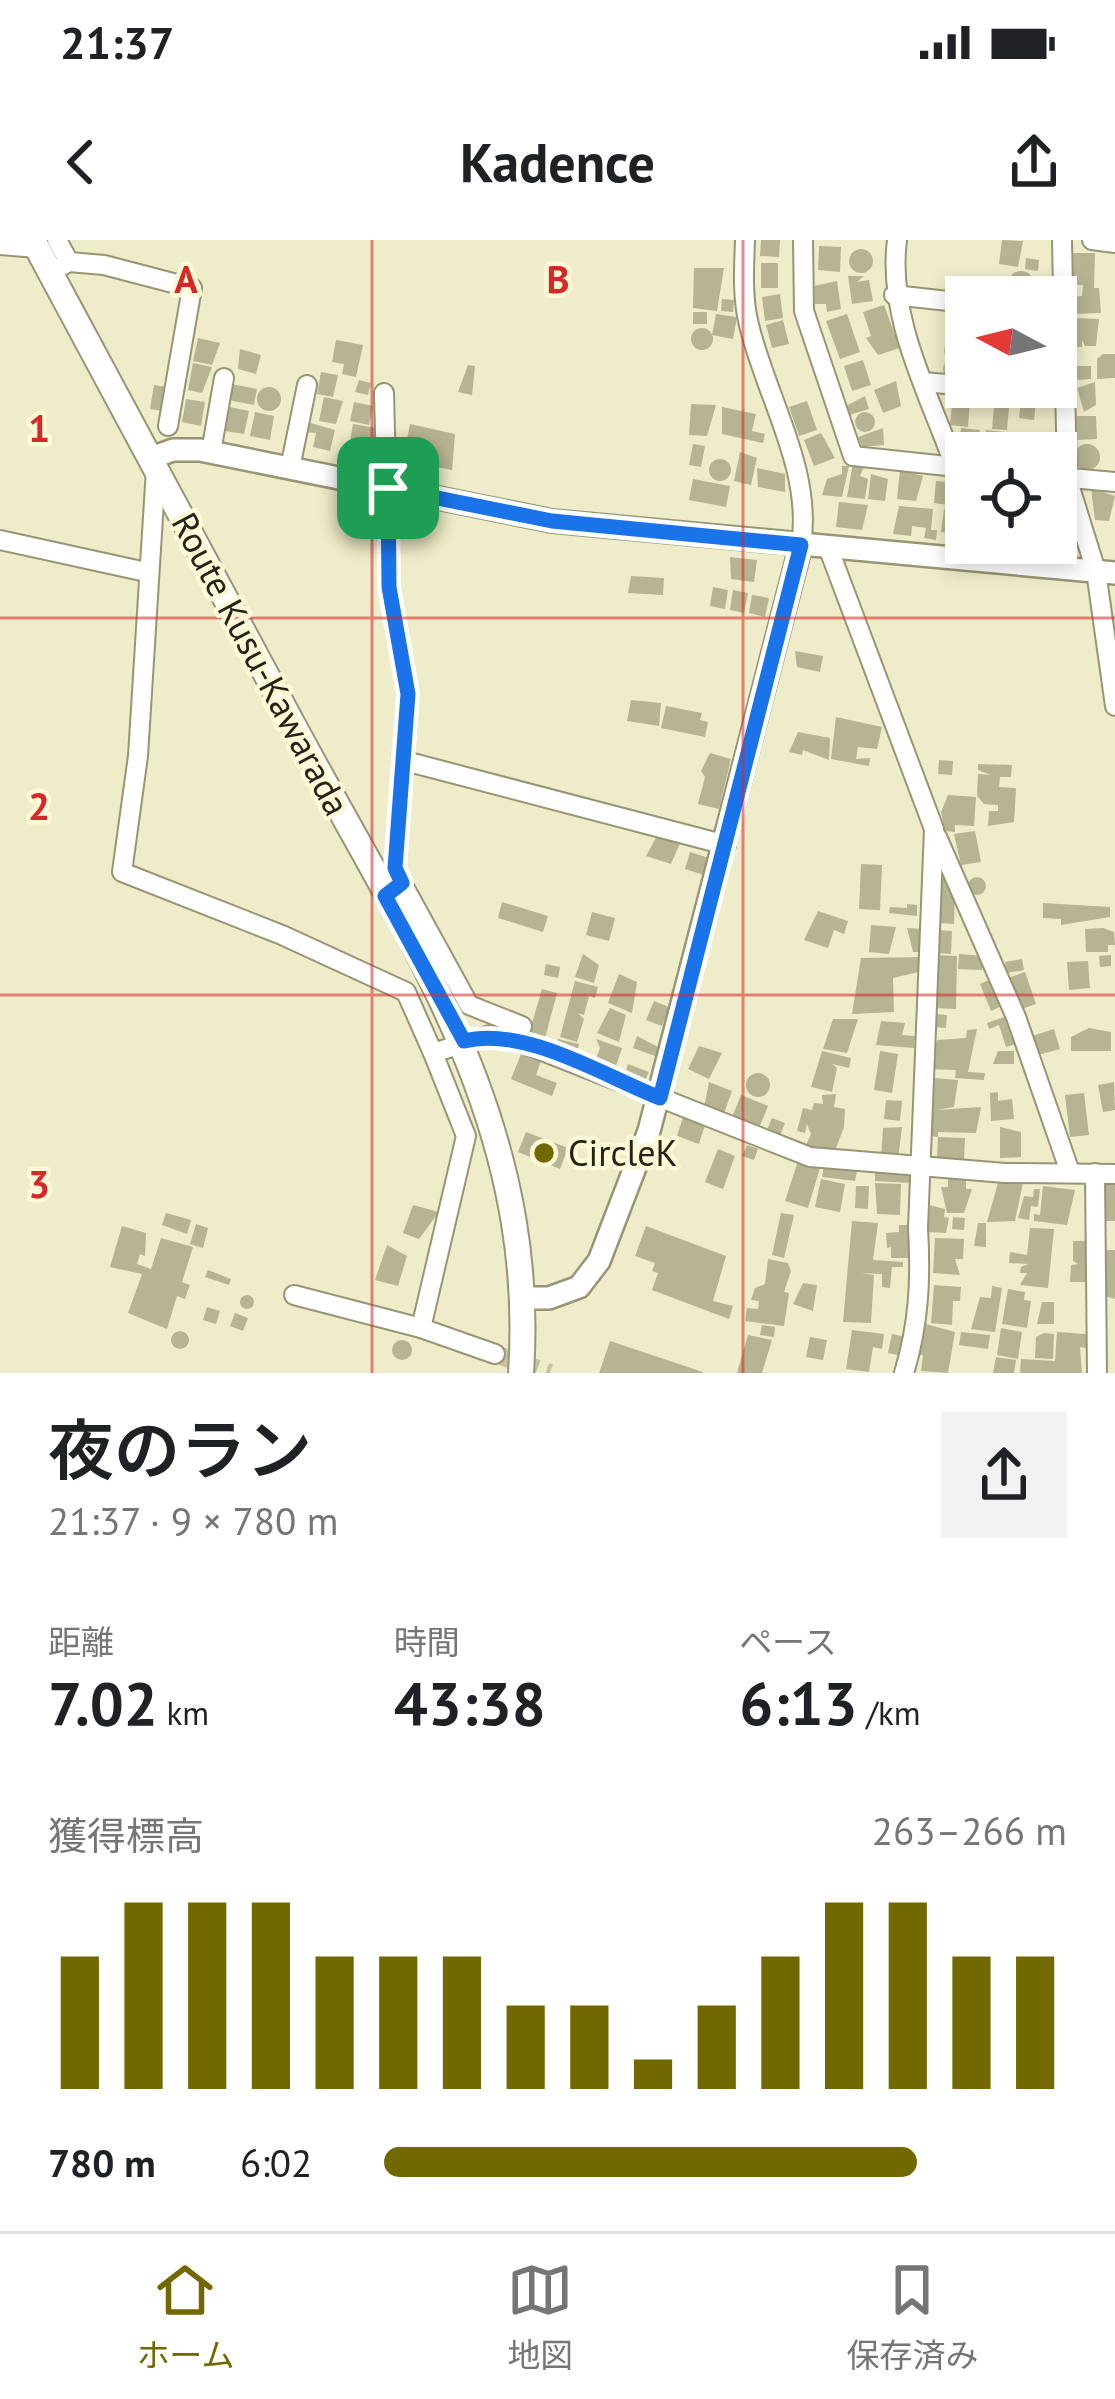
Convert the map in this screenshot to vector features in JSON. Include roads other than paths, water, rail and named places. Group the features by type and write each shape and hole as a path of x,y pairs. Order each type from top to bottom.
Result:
{"main road":[{"name":"Route Kusu-Kawarada","path":"42,243 59,267 153,464 394,890 464,1041 511,1186 523,1298 521,1373"}],"street":[{"path":"523,1298 549,1298 579,1287 599,1261 660,1098 801,545 806,514 796,467 744,301 746,240"},
{"path":"803,240 804,311 853,456 945,465"},
{"path":"897,240 894,296 946,432"},
{"path":"1061,240 1061,276"},
{"path":"1092,240 1115,243"},
{"path":"0,244 42,243"},
{"path":"59,267 104,265 192,288 168,426"},
{"path":"894,296 945,301"},
{"path":"211,452 224,378"},
{"path":"925,382 945,384"},
{"path":"290,469 307,386"},
{"path":"384,393 389,587 408,694 394,890 469,1005 522,1026 517,1041"},
{"path":"421,1328 466,1136 406,992 282,935 122,872 138,756 153,464 172,450 211,452 552,521 1106,572"},
{"path":"1077,479 1115,482"},
{"path":"1077,510 1106,572 1115,706"},
{"path":"0,540 146,572"},
{"path":"828,547 934,829 1016,1017 1070,1172"},
{"path":"405,761 726,845"},
{"path":"904,1373 920,1297 934,829"},
{"path":"433,1053 490,1035 517,1041 787,1152 1005,1174 1105,1173 1097,1373"},
{"path":"295,1295 421,1328 495,1354"}],"tunnel":[{"path":"495,1354 550,1373"}],"place":[{"name":"CircleK","path":"544,1153"}]}
